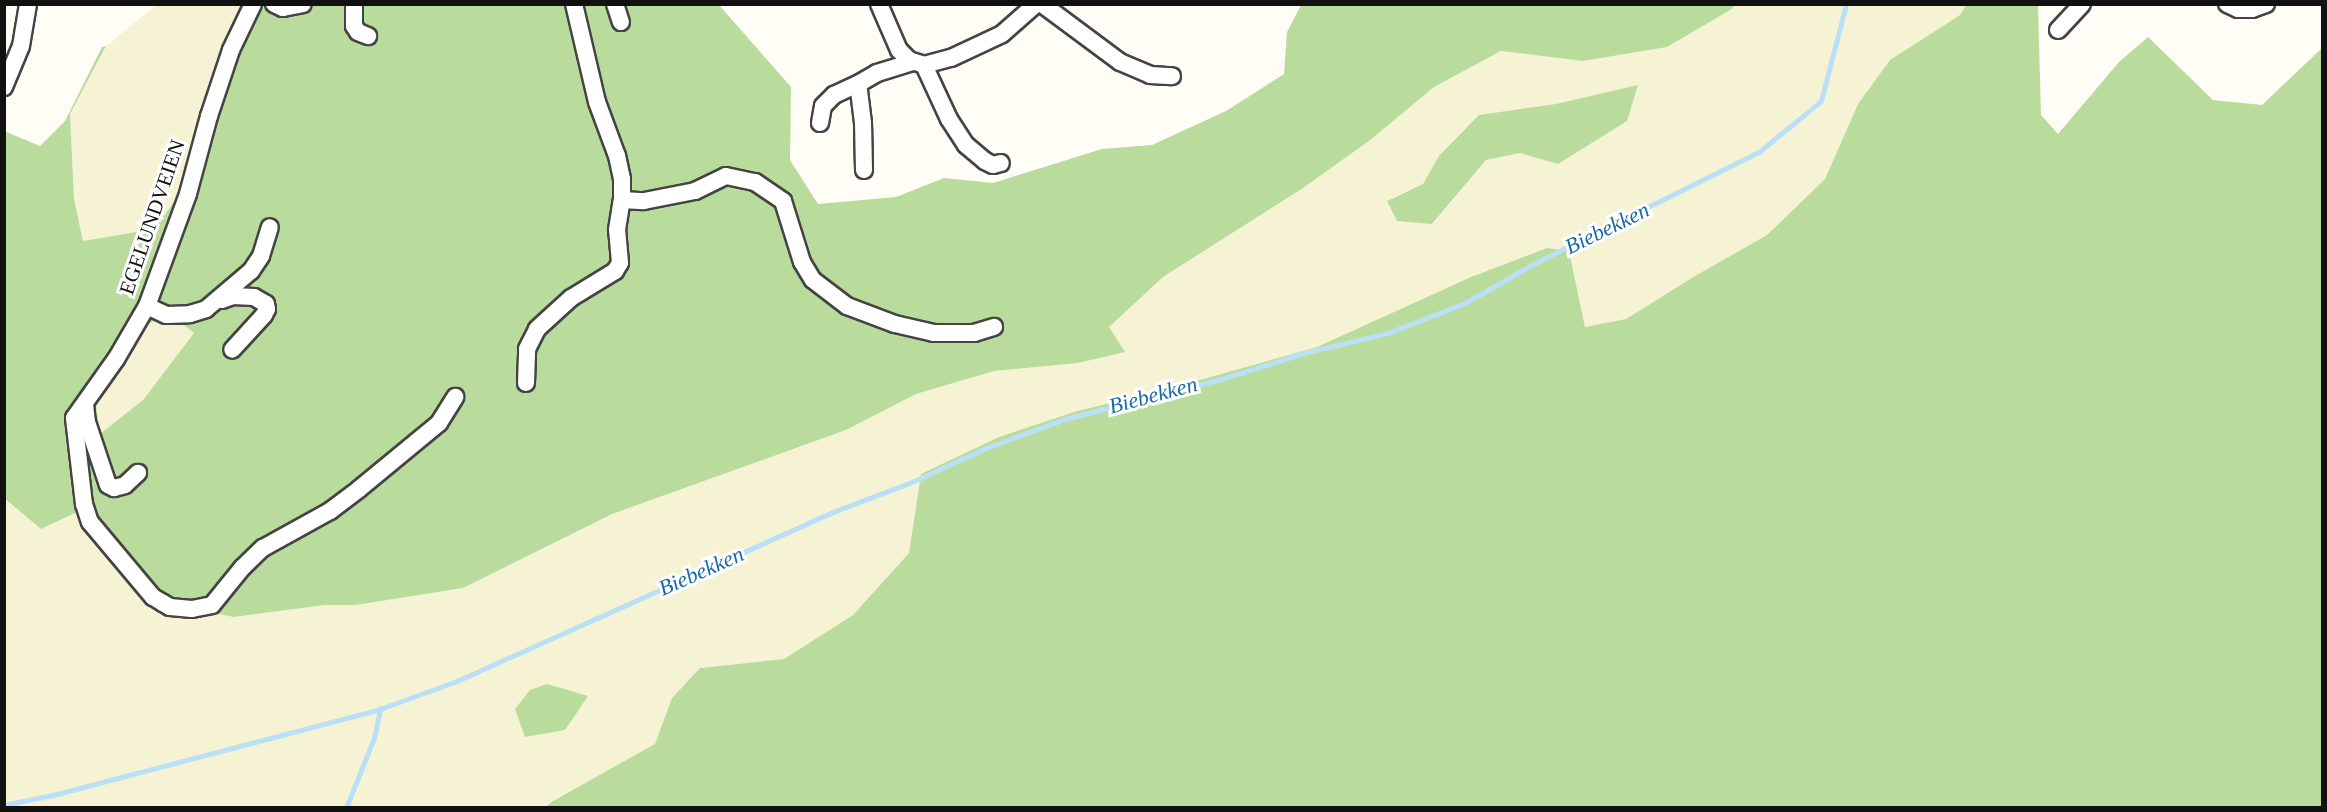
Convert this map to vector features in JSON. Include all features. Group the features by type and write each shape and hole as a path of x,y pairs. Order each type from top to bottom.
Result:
{"street":[{"path":"4,87 21,46 28,4"},
{"name":"EGELUNDVEIEN","path":"253,4 231,50 209,116 188,194 147,306 116,359 74,418 84,504 90,522 153,597 170,607 192,609 212,605 242,568 263,548 330,511 439,423 455,398"},
{"path":"274,4 283,8 303,4"},
{"path":"354,4 354,26 358,32 368,36"},
{"path":"526,383 527,350 537,329 571,298 615,271 620,263 617,230 622,200 622,179 617,156 597,102 574,4"},
{"path":"615,4 621,22"},
{"path":"820,123 823,106 834,95 877,73 951,58 1002,34 1036,4"},
{"path":"1042,4 1120,62 1150,75 1172,76"},
{"path":"2228,4 2238,9 2252,9 2266,4"},
{"path":"2058,30 2079,5"},
{"path":"883,8 900,51 918,63 966,145 985,161 993,165 1001,163"},
{"path":"858,84 863,123 864,170"},
{"path":"622,200 644,201 695,191 726,176 755,182 783,201 802,262 813,280 847,306 894,324 934,333 974,333 994,327"},
{"path":"147,306 158,314 190,315 206,309 250,271 261,256 270,227"},
{"path":"212,304 233,296 254,297 266,304 264,315 232,350"},
{"path":"85,404 87,422 108,485 114,488 125,485 138,473"}],"shaded area":[{"path":"156,5 257,5 252,29 208,101 182,191 154,229 83,241 74,199 70,114 106,46"},
{"path":"1734,5 1966,5 1960,15 1890,60 1858,104 1825,179 1767,235 1626,319 1585,327 1569,251 1547,248 1471,277 1318,347 1157,392 1077,411 999,437 921,474 909,553 853,615 784,659 700,668 672,698 656,744 551,801 546,807 5,807 4,499 41,529 77,511 234,617 325,605 356,605 463,588 612,514 846,430 916,394 994,371 1078,363 1124,352 1108,327 1163,277 1303,188 1369,141 1434,87 1501,51 1583,61 1667,47 1732,9","holes":["1638,86 1558,164 1520,153 1486,160 1433,224 1391,198 1423,184 1556,104"]},
{"path":"170,315 194,333 143,400 100,435 95,397 144,331 146,324"}],"green space":[{"path":"257,5 719,5 791,87 790,160 818,204 896,197 944,178 993,183 1102,149 1152,145 1226,111 1284,74 1287,32 1301,5 1734,5 1732,9 1667,47 1583,61 1501,51 1434,87 1369,141 1303,188 1163,277 1109,327 1125,352 1078,363 994,371 916,394 846,430 612,514 463,588 356,605 325,605 234,617 152,601 106,531 77,512 41,529 5,499 4,131 40,146 65,121 102,47 106,46 70,114 74,199 83,241 154,229 182,191 208,101 252,29","holes":["170,315 194,333 143,400 100,434 95,397 147,324"]},
{"path":"1966,5 2038,5 2041,115 2058,134 2119,62 2148,37 2213,100 2262,105 2322,48 2322,807 546,807 551,802 655,744 672,698 700,668 784,659 853,615 909,553 921,474 999,437 1077,411 1157,392 1317,347 1471,277 1547,248 1569,251 1585,327 1626,319 1767,235 1825,179 1858,104 1890,60 1960,15"},
{"path":"1638,85 1627,121 1558,164 1520,153 1486,160 1432,224 1397,221 1387,201 1423,184 1439,156 1479,115 1556,104"},
{"path":"547,684 588,696 565,730 525,737 515,709 530,690"}],"waterway":[{"name":"Biebekken","path":"4,805 57,794 380,709 457,681 833,512 912,482 986,448 1065,419 1228,377 1308,352 1388,333 1465,303 1537,262 1759,152 1821,101 1846,4"},
{"path":"346,808 374,738 380,709"}]}
